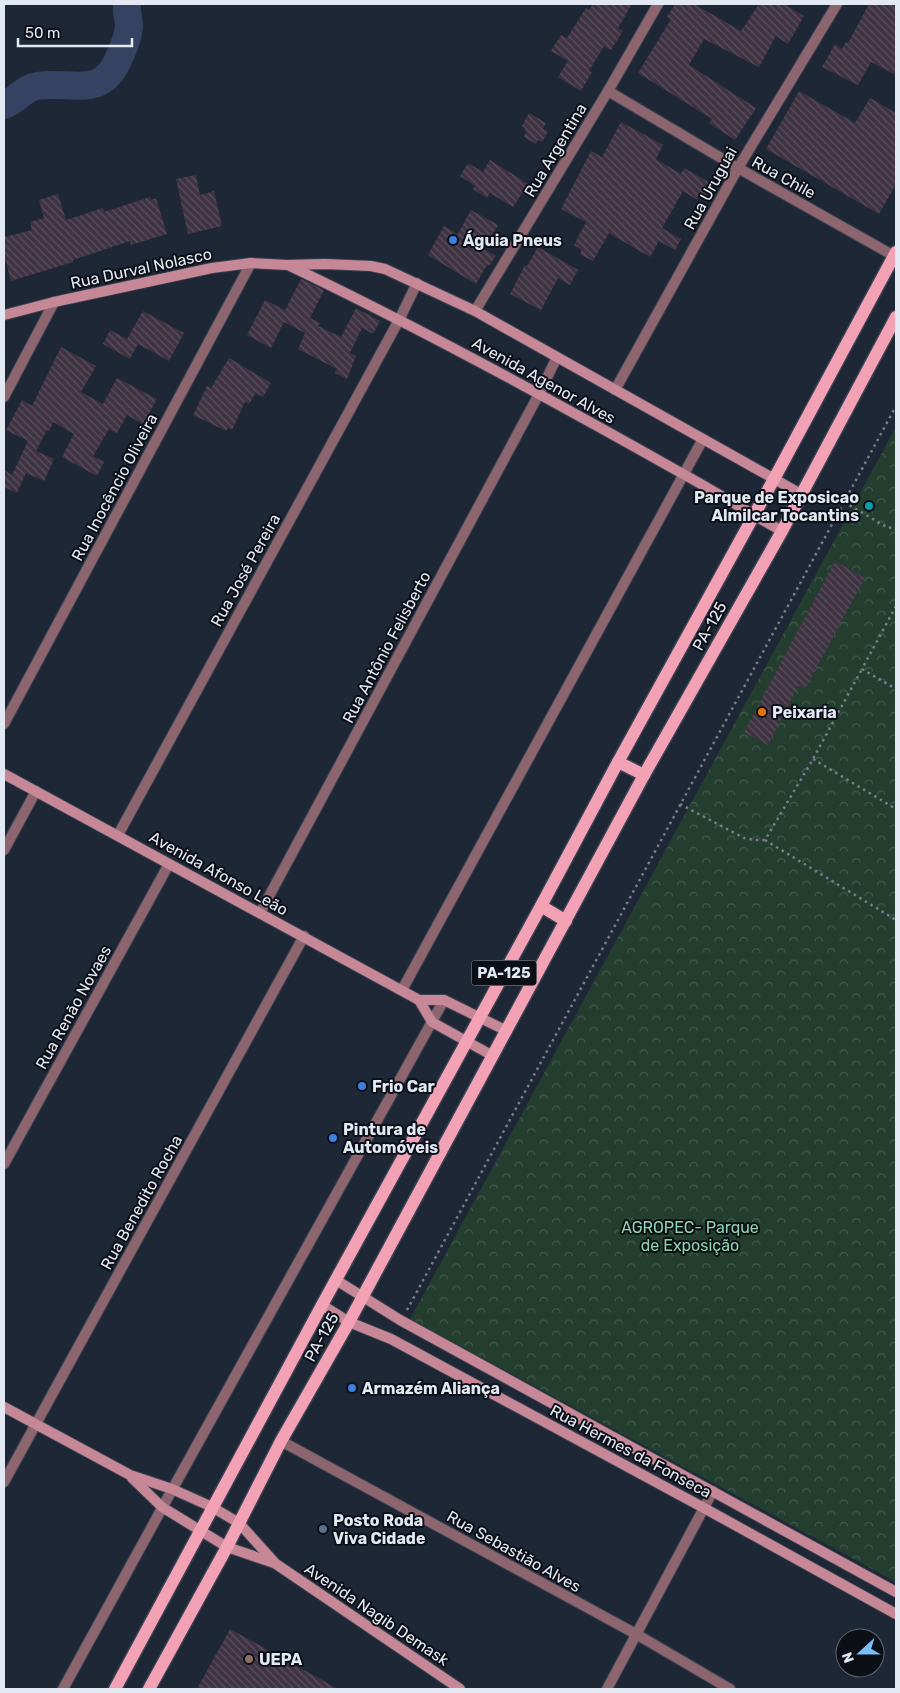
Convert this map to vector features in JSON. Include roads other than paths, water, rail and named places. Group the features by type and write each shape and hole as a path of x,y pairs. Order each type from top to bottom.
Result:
{"main road":[{"name":"PA-125","path":"115,1689 322,1305 896,255"},
{"name":"PA-125","path":"149,1689 227,1547 281,1441 349,1322 644,775 782,532 896,317"},
{"path":"618,762 644,775"},
{"path":"541,906 566,921"}],"street":[{"name":"Rua Argentina","path":"476,312 658,4"},
{"name":"Rua Uruguai","path":"614,390 738,168 837,4"},
{"name":"Rua Chile","path":"608,91 738,168 896,255"},
{"name":"Rua Durval Nolasco","path":"4,316 54,302 212,268 251,263 371,266 385,269 476,312 801,494"},
{"name":"Rua Inocêncio Oliveira","path":"4,724 251,263"},
{"name":"Avenida Agenor Alves","path":"287,265 399,320 539,394 685,475 782,532"},
{"name":"Rua José Pereira","path":"118,835 399,320 417,283"},
{"path":"4,397 54,302"},
{"name":"Rua Antônio Felisberto","path":"260,913 557,358"},
{"path":"402,990 703,439"},
{"name":"Avenida Afonso Leão","path":"4,774 402,990 419,1000 432,1022"},
{"path":"4,850 36,791"},
{"name":"Rua Renão Novaes","path":"4,1164 169,864"},
{"name":"Rua Benedito Rocha","path":"4,1482 304,936"},
{"path":"419,1000 444,1000 507,1031"},
{"path":"63,1689 444,1000"},
{"path":"432,1022 493,1056"},
{"path":"336,1280 400,1320 896,1592"},
{"name":"Rua Hermes da Fonseca","path":"322,1305 349,1322 391,1339 896,1614"},
{"path":"4,1408 130,1475"},
{"name":"Rua Sebastião Alves","path":"281,1441 636,1634 725,1688"},
{"name":"Avenida Nagib Demask","path":"130,1475 212,1507 239,1523 276,1564 460,1689"},
{"name":"Avenida Nagib Demask","path":"130,1475 162,1507 227,1547 276,1564"},
{"path":"607,1689 713,1491"}],"waterway":[{"path":"4,105 32,87 50,85 84,86 103,80 111,72 118,60 126,39 129,27 127,4"}],"place":[{"name":"Águia Pneus","path":"453,240"},
{"name":"Parque de Exposicao Almilcar Tocantins","path":"869,506"},
{"name":"Peixaria","path":"762,712"},
{"name":"Frio Car","path":"362,1086"},
{"name":"Pintura de Automóveis","path":"333,1138"},
{"name":"Armazém Aliança","path":"352,1388"},
{"name":"Posto Roda Viva Cidade","path":"323,1529"},
{"name":"UEPA","path":"249,1659"}],"park label":[{"name":"AGROPEC- Parque de Exposição","path":"690,1236"}]}
